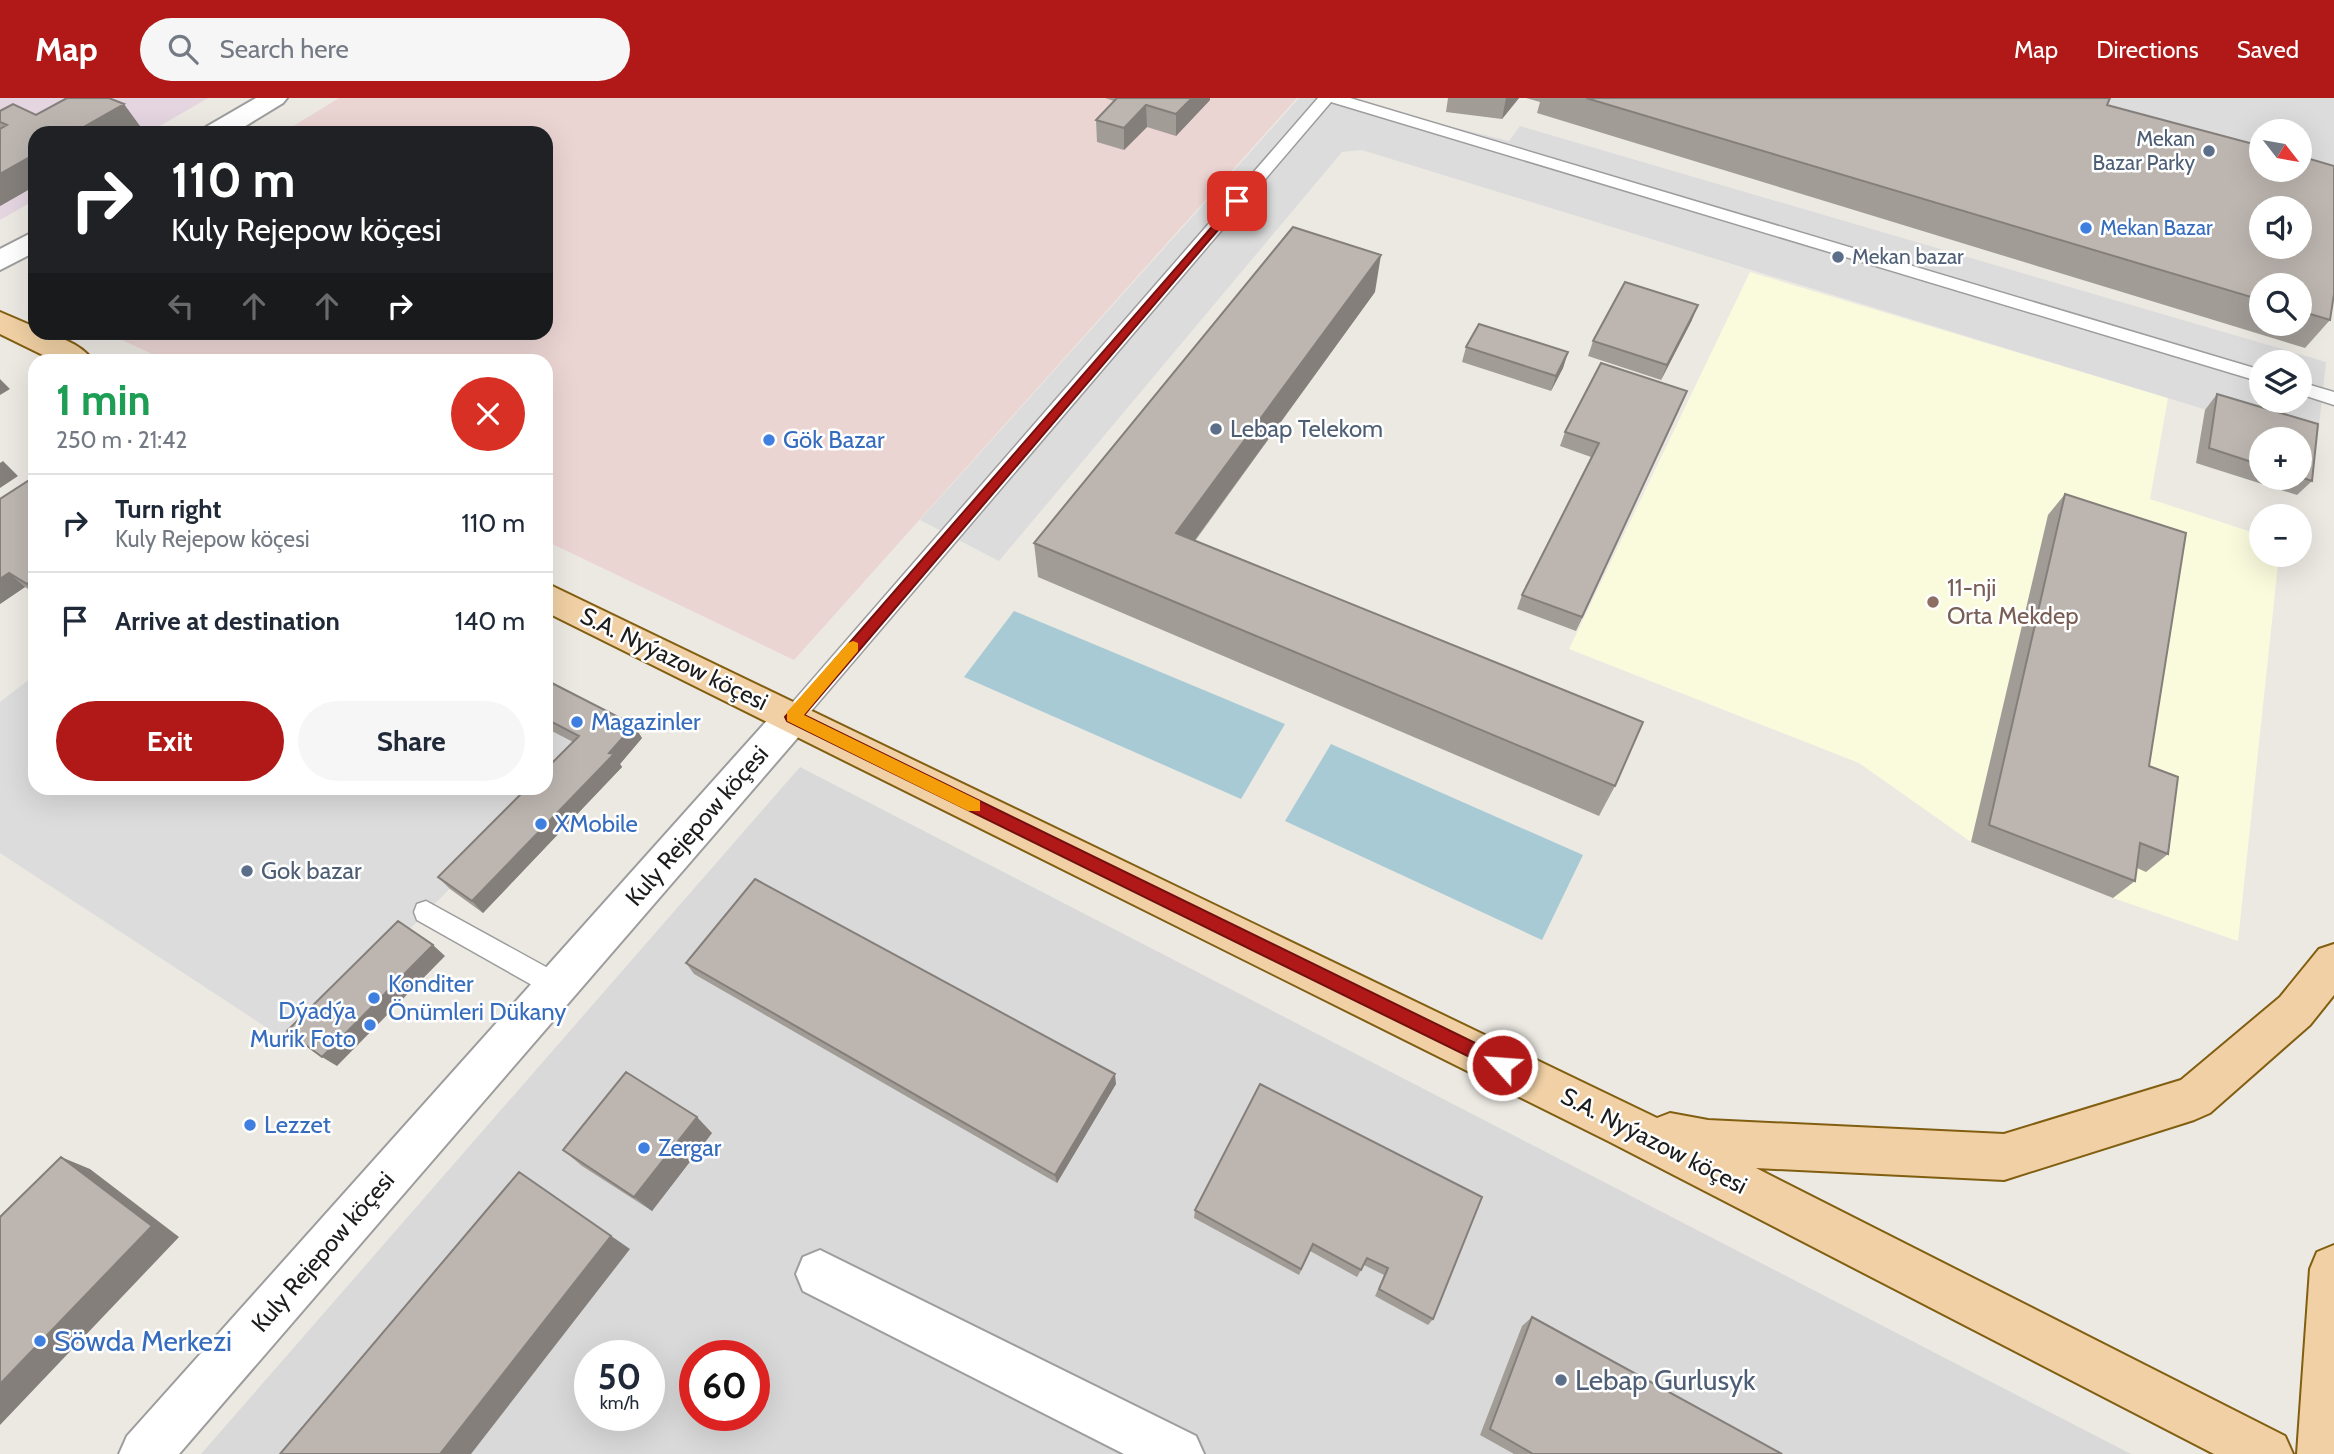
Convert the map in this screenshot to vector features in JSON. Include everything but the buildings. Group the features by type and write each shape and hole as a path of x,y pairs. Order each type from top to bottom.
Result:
{"main road":[{"path":"0,321 28,335"},
{"path":"38,340 65,354"},
{"name":"S.A. Nyýazow köçesi","path":"553,600 1624,1125 2267,1454"},
{"path":"1624,1125 1708,1143 2004,1157 2194,1098 2295,1011 2334,963"},
{"path":"2323,1454 2334,1269"}],"street":[{"path":"227,126 274,98"},
{"path":"0,261 28,244"},
{"name":"Kuly Rejepow köçesi","path":"145,1454 793,717"},
{"path":"820,1274 1178,1454"}],"lane":[{"name":"Kuly Rejepow köçesi","path":"793,717 1326,98"},
{"path":"1334,98 2249,372"},
{"path":"2312,392 2334,399"},
{"path":"426,912 556,986"}],"shaded area":[{"path":"0,98 208,98 160,126 28,126 28,204 0,220"},
{"name":"Gök Bazar","path":"339,98 1297,98 794,660 553,544 553,354 152,354 122,340 553,340 553,126 293,126"},
{"name":"Mekan bazar","path":"1299,98 1335,98 1509,141 1520,126 2285,350 2249,350 2249,413 2312,413 2312,358 2326,362 2317,444 2312,442 2312,427 2262,427 1362,150 1342,152 999,561 920,520"},
{"name":"Mekan Bazar Parky","path":"2103,98 2334,98 2334,187 2312,182 2312,119 2249,119 2249,168 2090,132"},
{"name":"11-nji Orta Mekdep","path":"1750,272 2168,398 2150,499 2249,531 2249,567 2278,567 2238,941 2113,898 1971,842 1859,763 1569,649"},
{"name":"Gok bazar","path":"28,680 28,795 542,795 295,1046 0,853 0,702"},
{"name":"Gok bazar","path":"553,732 587,749 553,784"},
{"path":"800,767 2131,1454 201,1454"}],"water":[{"path":"1014,611 1285,724 1241,799 964,677"},
{"path":"1331,744 1583,855 1542,940 1285,821"}],"slow traffic":[{"path":"853,647 793,717 974,806"}],"place":[{"name":"Mekan Bazar Parky","path":"2209,151"},
{"name":"Mekan Bazar","path":"2086,228"},
{"name":"Mekan bazar","path":"1838,257"},
{"name":"Lebap Telekom","path":"1216,429"},
{"name":"Gök Bazar","path":"769,440"},
{"name":"11-nji Orta Mekdep","path":"1933,602"},
{"name":"Magazinler","path":"577,722"},
{"name":"XMobile","path":"541,824"},
{"name":"Gok bazar","path":"247,871"},
{"name":"Konditer Önümleri Dükany","path":"374,998"},
{"name":"Dýadýa Murik Foto","path":"370,1025"},
{"name":"Lezzet","path":"250,1125"},
{"name":"Zergar","path":"644,1148"},
{"name":"Söwda Merkezi","path":"40,1341"},
{"name":"Lebap Gurlusyk","path":"1561,1380"}],"route":[{"path":"1237,201 793,717 1502,1065"}]}
